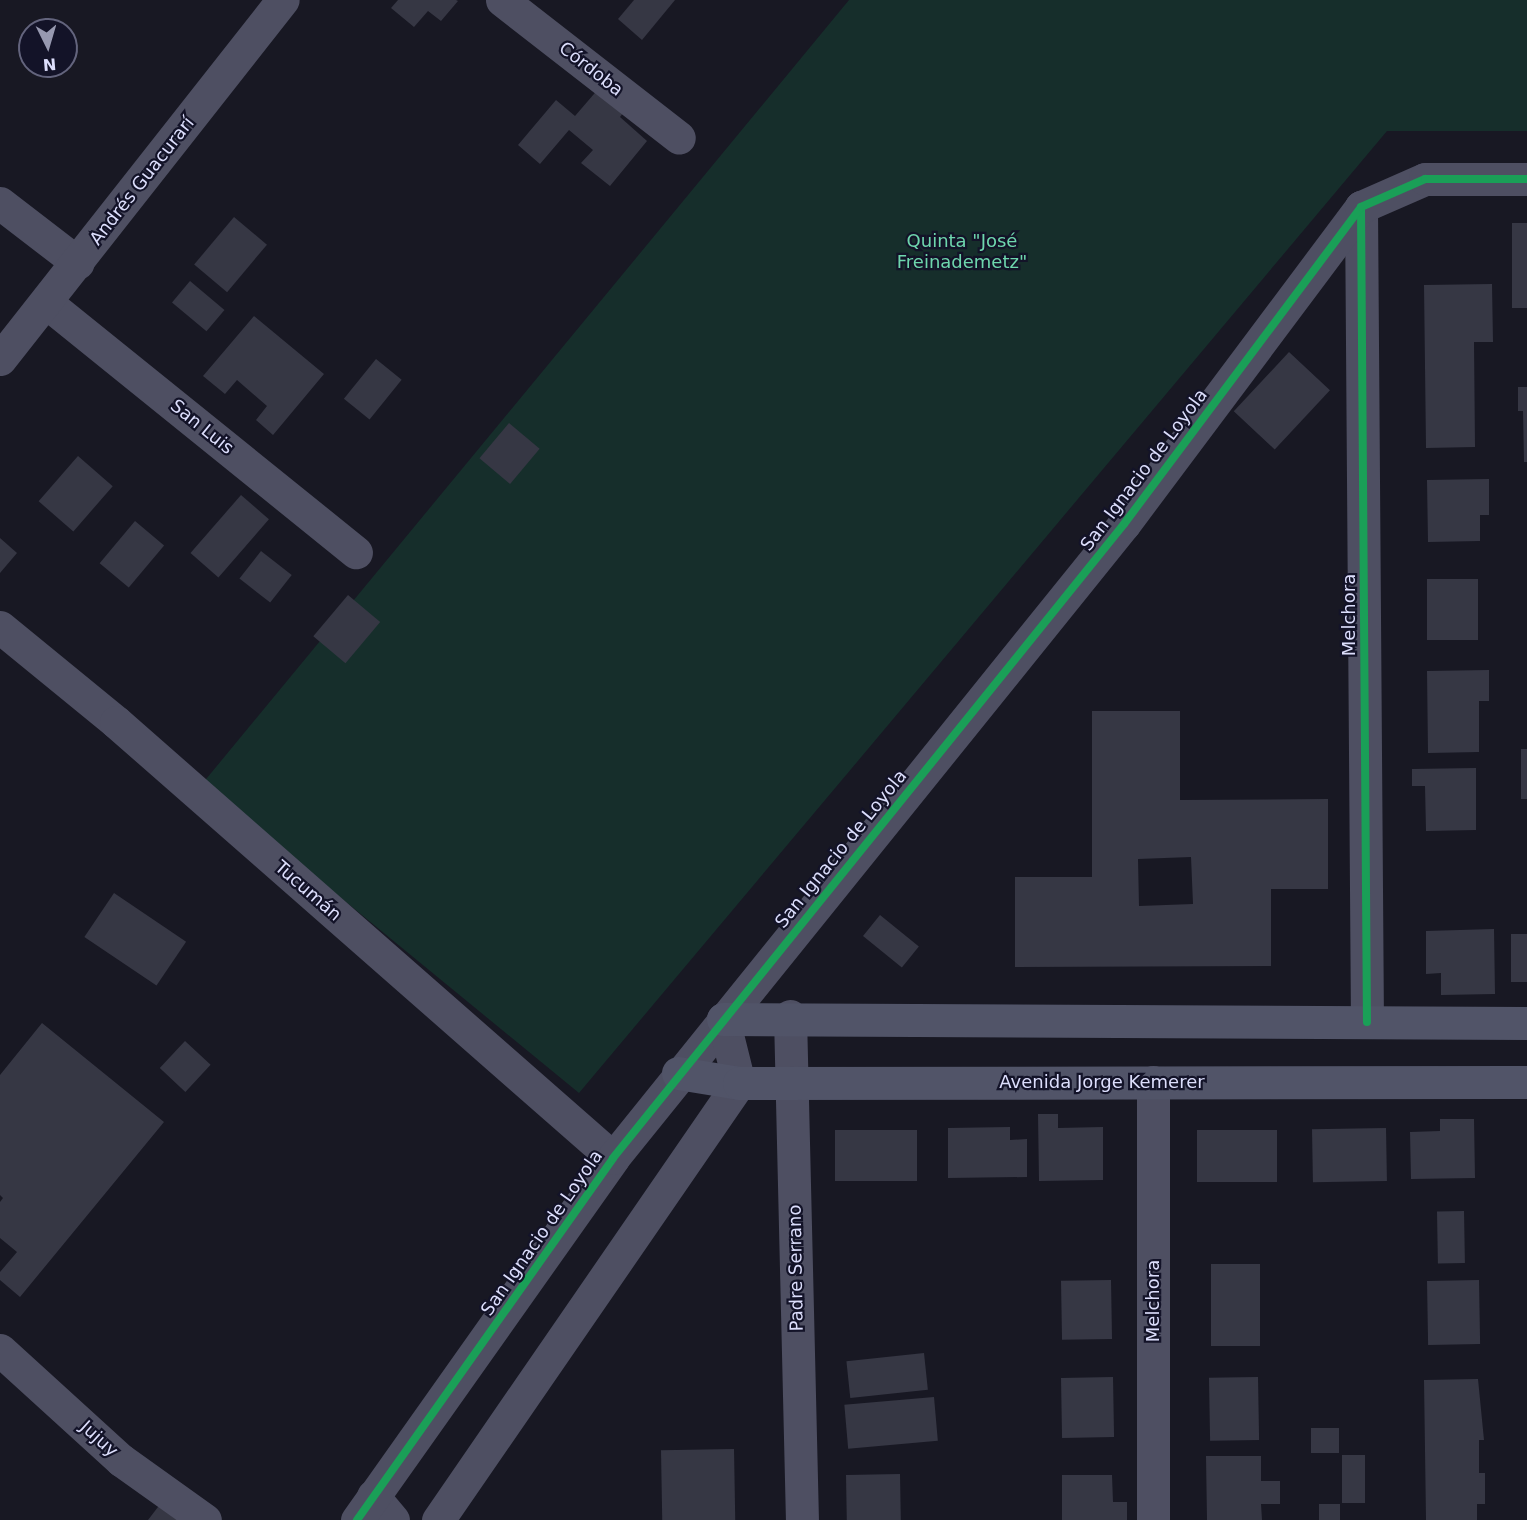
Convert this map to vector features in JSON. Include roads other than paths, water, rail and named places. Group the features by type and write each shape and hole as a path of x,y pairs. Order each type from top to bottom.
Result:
{"main road":[{"path":"723,1019 790,1016 1527,1023"},
{"name":"Avenida Jorge Kemerer","path":"678,1073 739,1083 1527,1083"}],"street":[{"name":"Andrés Guacurarí","path":"0,359 47,303 282,0"},
{"name":"Córdoba","path":"502,0 679,138"},
{"path":"1361,207 1425,179 1527,179"},
{"path":"0,203 78,263"},
{"name":"San Ignacio de Loyola","path":"375,1512 613,1158 678,1073 1125,524 1361,207"},
{"name":"Melchora","path":"1361,207 1367,1022"},
{"name":"San Luis","path":"47,303 356,552"},
{"name":"Tucumán","path":"0,627 116,722 613,1158"},
{"name":"Padre Serrano","path":"790,1016 802,1520"},
{"path":"438,1520 739,1083 723,1019"},
{"name":"Melchora","path":"1153,1082 1153,1520"},
{"name":"Jujuy","path":"0,1350 121,1460 205,1520"}],"park label":[{"name":"Quinta \"José Freinademetz\"","path":"962,252"}]}
